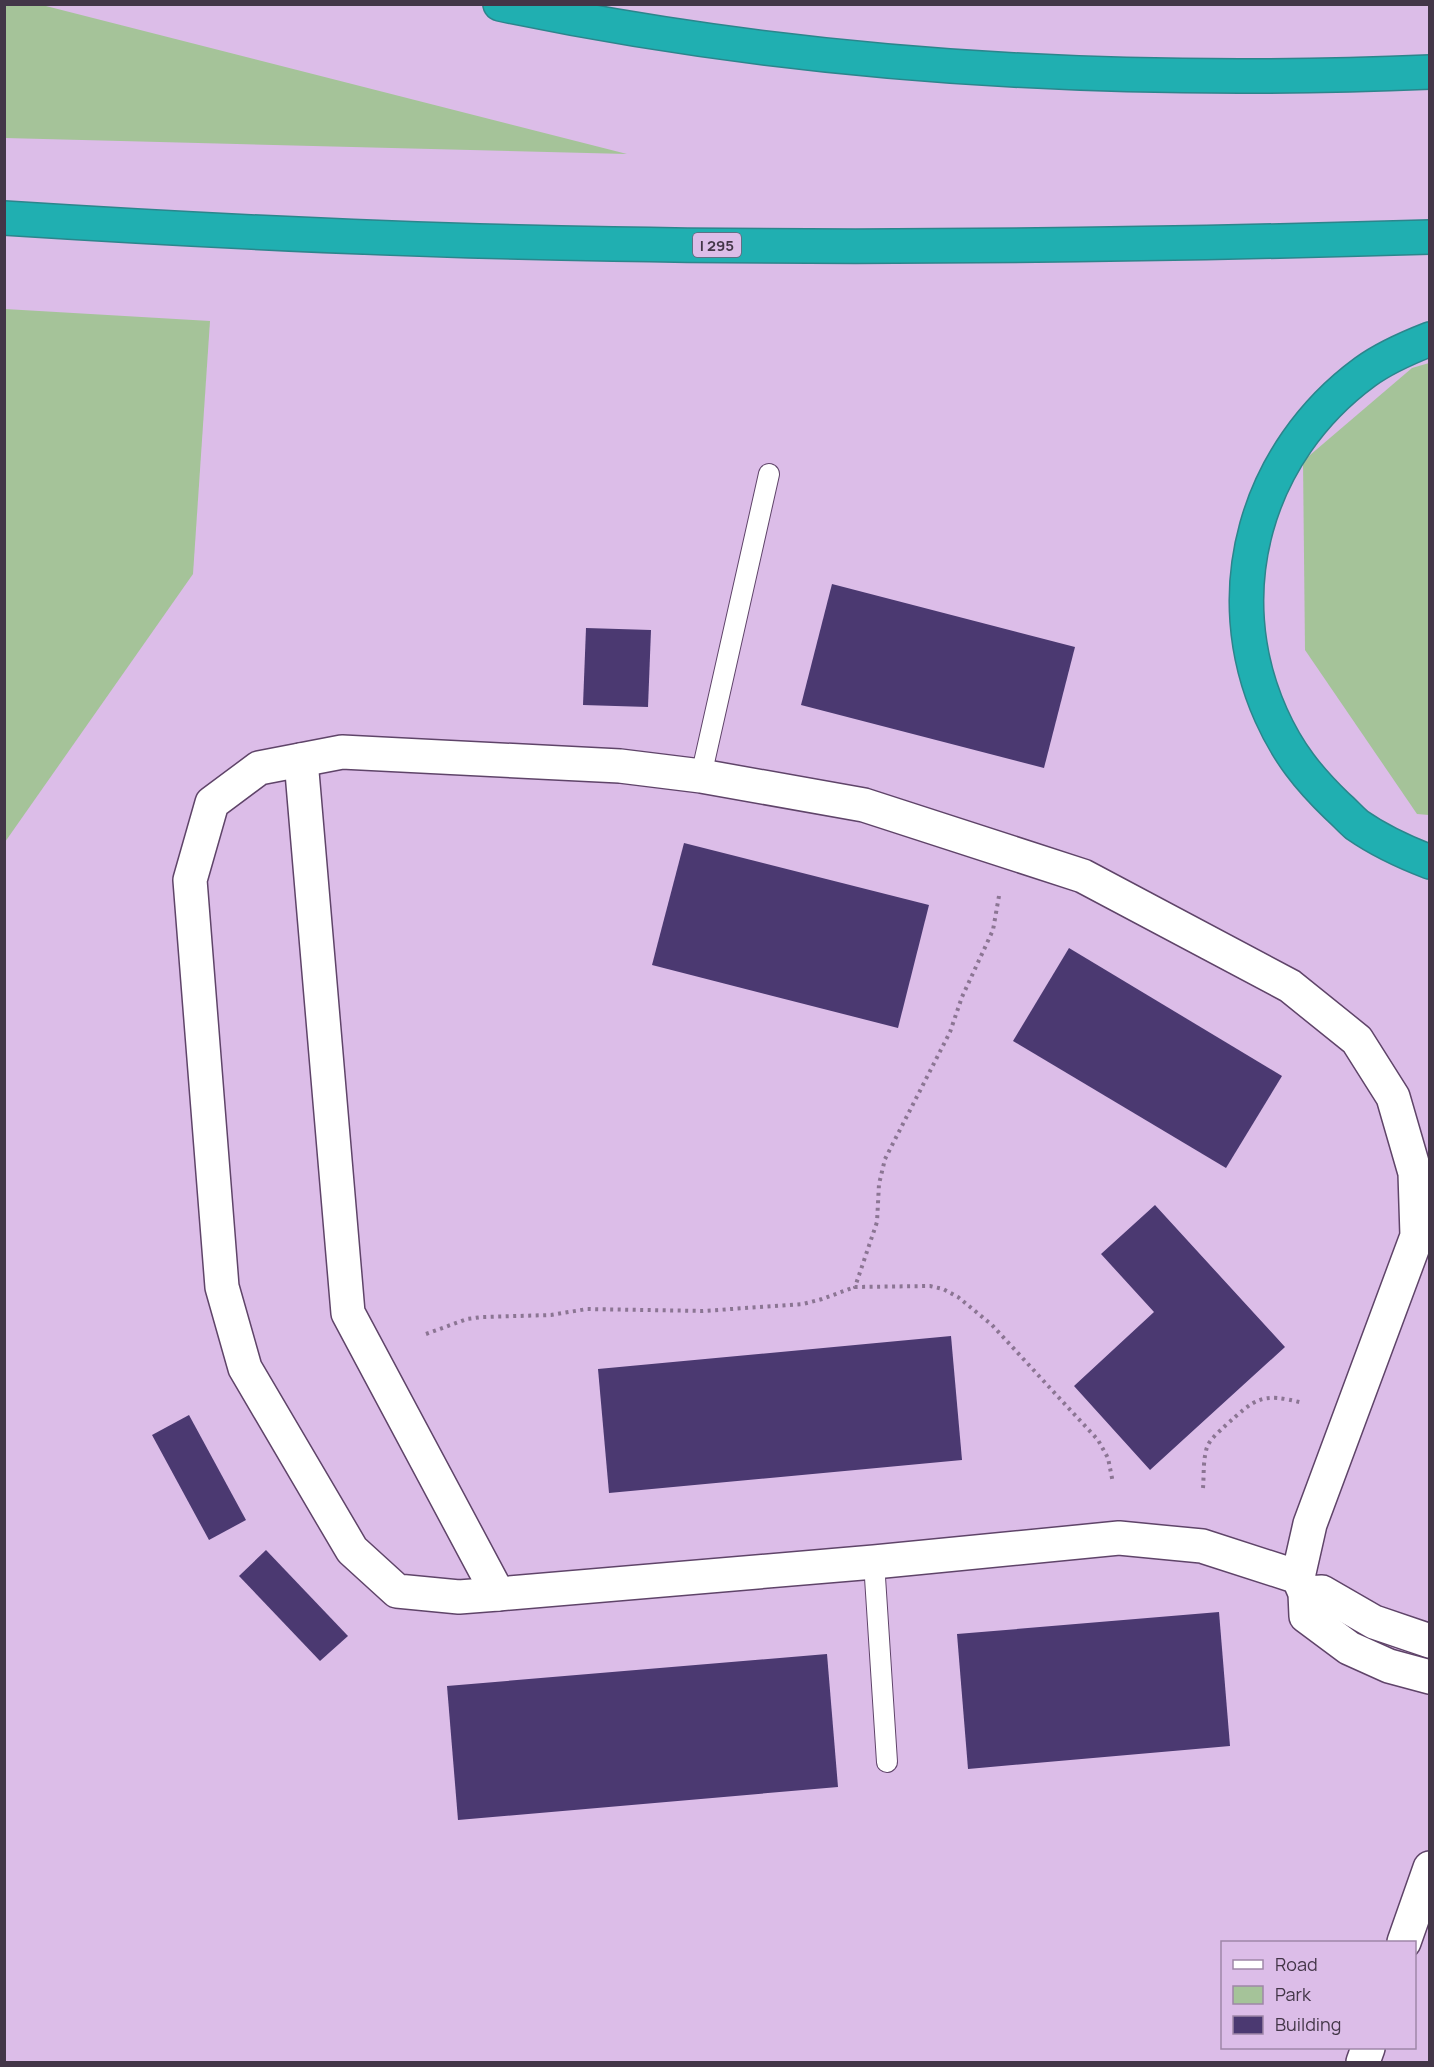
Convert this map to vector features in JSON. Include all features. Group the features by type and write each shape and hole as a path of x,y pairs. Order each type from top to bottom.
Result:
{"highway":[{"path":"500,4 659,33 779,49 899,62 1008,70 1140,76 1261,77 1430,72"},
{"name":"I 295","path":"4,218 379,238 612,244 1054,245 1430,237"},
{"path":"1430,339 1403,350 1366,372 1329,403 1297,440 1270,486 1254,532 1246,585 1248,638 1260,690 1282,739 1311,781 1356,824 1396,849 1430,862"}],"street":[{"path":"1430,1641 1374,1622 1322,1592 1301,1585 1202,1545 1119,1538 874,1562 459,1597 398,1591 352,1550 244,1368 222,1287 190,880 212,803 259,768 342,752 620,766 700,776 864,805 1083,876 1290,986 1357,1040 1393,1097 1415,1173 1417,1236 1310,1524 1301,1585 1306,1616 1350,1648 1389,1666 1430,1677"},
{"path":"301,760 348,1313 498,1594"},
{"path":"1404,1941 1430,1868"}],"lane":[{"path":"700,776 769,474"},
{"path":"874,1562 887,1762"}],"path":[{"path":"855,1287 877,1222 879,1184 885,1159 950,1032 962,997 993,930 999,896"},
{"path":"426,1334 468,1319 482,1317 551,1315 586,1309 703,1311 803,1304 855,1287 930,1286 943,1289 958,1297 992,1325 1098,1440 1108,1458 1113,1483"},
{"path":"1203,1488 1206,1450 1212,1438 1249,1404 1271,1397 1283,1397 1303,1403"}],"green space":[{"path":"42,4 627,154 5,138 5,5"},
{"path":"5,309 210,321 193,574 5,842"},
{"path":"1429,363 1429,815 1417,814 1305,650 1303,461 1412,368"}],"building":[{"path":"832,584 1075,647 1044,768 801,705"},
{"path":"586,628 651,630 648,707 583,705"},
{"path":"684,843 929,905 898,1028 652,965"},
{"path":"1069,948 1282,1076 1226,1168 1013,1041"},
{"path":"1155,1205 1285,1347 1150,1470 1074,1386 1154,1312 1101,1254"},
{"path":"951,1336 962,1460 609,1493 598,1369"},
{"path":"189,1415 246,1520 209,1540 152,1435"},
{"path":"266,1550 348,1636 320,1661 239,1576"},
{"path":"1219,1612 1230,1746 968,1769 957,1634"},
{"path":"827,1654 838,1787 458,1820 447,1686"}]}
